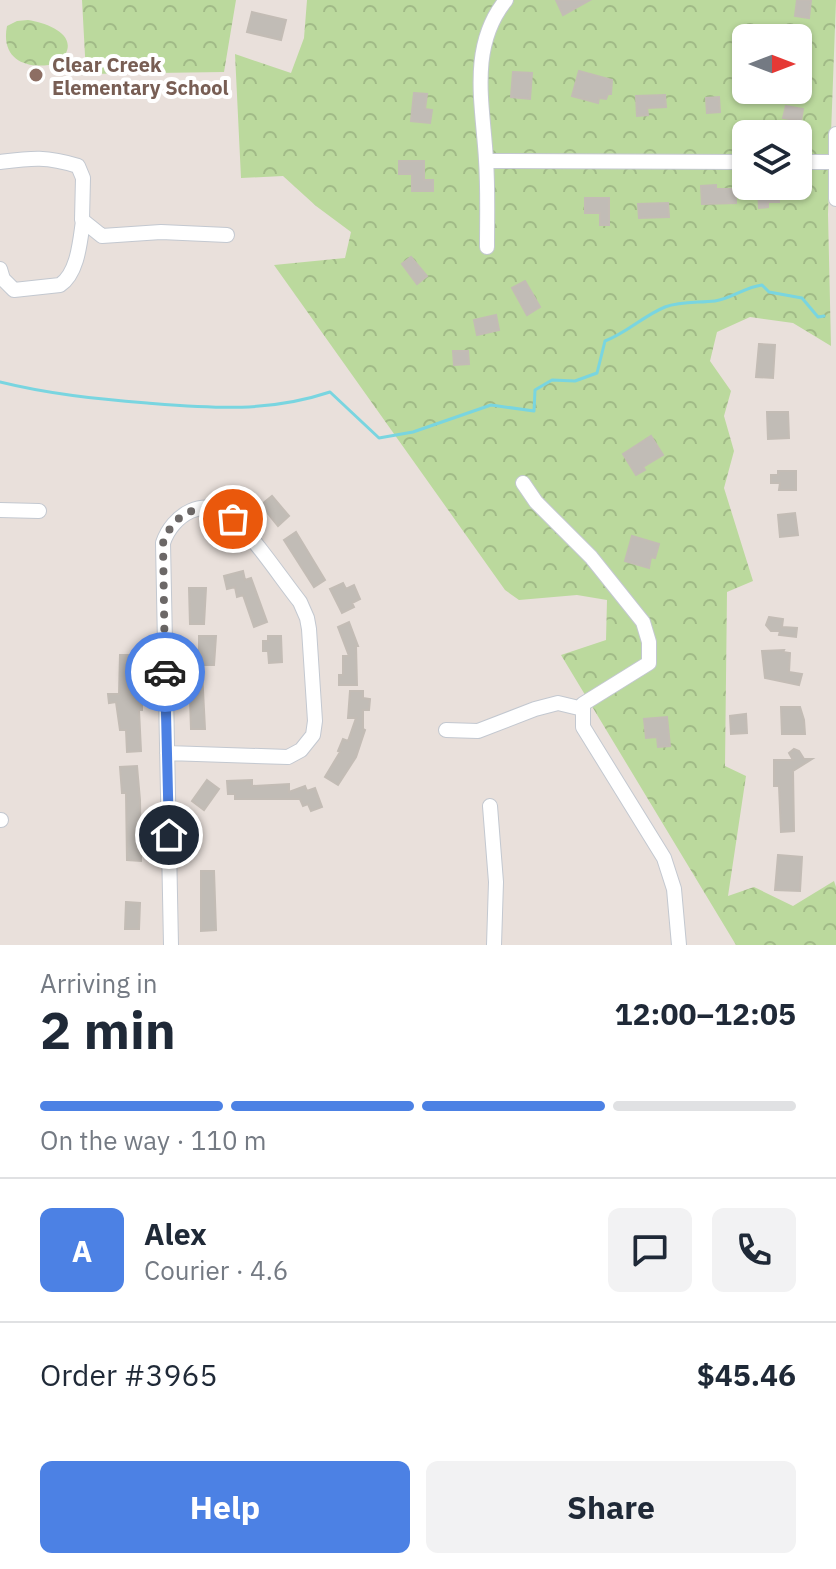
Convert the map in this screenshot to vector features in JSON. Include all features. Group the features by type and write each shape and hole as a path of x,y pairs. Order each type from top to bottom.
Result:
{"street":[{"path":"487,247 487,161 480,72 490,23 506,0"},
{"path":"836,134 836,199"},
{"path":"0,162 26,157 56,160 78,166 83,178 83,221 77,255 66,281 60,285 14,290 3,279 0,269"},
{"path":"487,161 732,162"},
{"path":"812,162 836,162"},
{"path":"83,221 96,232 110,237 161,232 227,235"},
{"path":"523,483 536,502 591,557 643,622 649,642 649,663 583,704 583,727 664,858 674,889 679,945"},
{"path":"167,753 288,757 301,750 313,735 314,707 307,618 300,602 233,519 213,509 189,510 179,516 167,529 163,543 167,753 171,945"},
{"path":"0,510 39,511"},
{"path":"446,730 478,731 558,703 583,709"},
{"path":"490,806 496,882 494,945"}],"green space":[{"path":"82,0 236,0 224,72 86,74"},
{"path":"307,0 836,0 828,214 831,346 793,323 750,317 717,332 710,361 731,391 724,416 734,451 724,488 753,581 727,592 725,766 746,776 728,896 754,887 793,906 834,881 836,945 736,945 561,655 606,640 607,600 577,595 519,600 505,590 274,265 345,258 351,232 283,176 241,178 235,54 291,73 304,38"},
{"path":"28,20 54,28 66,39 68,46 58,63 37,66 19,61 12,55 6,38 7,26"}],"building":[{"path":"556,0 590,0 563,15"},
{"path":"797,0 811,0 809,18 795,16"},
{"path":"252,12 286,20 281,40 247,32"},
{"path":"579,71 612,80 611,94 606,99 599,98 598,103 572,96"},
{"path":"513,72 532,73 530,99 511,97"},
{"path":"414,93 427,94 425,109 432,110 430,123 411,121"},
{"path":"665,95 666,107 647,108 648,115 637,116 636,96"},
{"path":"719,97 720,112 707,113 706,98"},
{"path":"786,106 803,109 801,120 783,118"},
{"path":"399,161 424,161 424,180 433,180 433,191 412,191 412,174 399,174"},
{"path":"716,185 716,189 732,189 732,200 736,203 702,204 701,186"},
{"path":"585,198 609,198 609,225 600,225 600,213 585,213"},
{"path":"759,200 779,200 768,202 768,207 759,208"},
{"path":"668,203 669,217 639,218 638,204"},
{"path":"411,257 427,276 417,284 402,264"},
{"path":"525,281 540,307 527,315 512,288"},
{"path":"496,315 499,330 477,335 474,320"},
{"path":"759,344 775,345 773,378 756,377"},
{"path":"453,351 468,351 469,364 454,365"},
{"path":"767,412 788,412 789,438 768,439"},
{"path":"651,436 663,455 636,475 623,454"},
{"path":"778,471 796,471 796,490 779,490 780,483 771,483 771,475 778,475"},
{"path":"272,496 289,516 278,526 261,505"},
{"path":"795,513 798,535 780,537 778,515"},
{"path":"296,532 325,580 314,587 284,540"},
{"path":"632,536 659,544 649,568 625,561"},
{"path":"243,571 245,580 251,578 267,622 254,627 243,595 237,597 235,587 227,589 224,576"},
{"path":"343,583 346,589 354,585 360,599 352,603 354,607 342,613 330,589"},
{"path":"189,588 206,588 204,624 190,624"},
{"path":"769,617 783,619 782,627 797,628 796,637 771,631 766,625"},
{"path":"349,622 358,646 357,685 339,685 339,675 343,675 343,656 349,656 338,627"},
{"path":"199,636 216,636 214,665 199,665"},
{"path":"268,636 281,636 282,662 269,663 268,651 263,651 263,641 268,641"},
{"path":"784,650 790,653 789,672 802,674 799,685 765,678 762,651"},
{"path":"120,655 135,655 134,693 137,693 137,702 142,702 142,710 139,710 141,751 127,752 126,730 120,730 116,702 109,703 108,694 119,694"},
{"path":"189,671 202,671 205,729 191,729"},
{"path":"350,691 363,691 363,698 370,699 369,710 363,710 365,730 356,757 338,785 325,777 340,752 343,739 348,741 356,718 348,718"},
{"path":"781,707 800,707 805,734 782,734"},
{"path":"746,714 747,733 731,734 730,716"},
{"path":"667,717 670,746 658,747 657,737 646,738 644,719"},
{"path":"794,749 804,759 812,759 793,771 794,831 781,832 779,786 774,786 774,760 793,760 789,753"},
{"path":"137,766 141,861 127,860 126,793 122,793 120,767"},
{"path":"207,780 219,789 204,810 192,801"},
{"path":"252,780 252,786 289,784 289,792 305,786 307,791 315,788 322,807 311,811 308,804 303,806 300,799 235,799 235,794 228,794 227,781"},
{"path":"778,855 802,857 800,891 775,890"},
{"path":"201,871 214,871 216,930 201,931"},
{"path":"126,902 140,903 139,929 125,929"}],"waterway":[{"path":"0,382 91,398 217,407 262,406 330,392 379,438 413,432 491,405 534,411 535,390 552,380 575,381 597,373 605,341 671,305 721,300 762,285 769,292 802,298 818,317 824,316"}],"way so far":[{"path":"165,672 163,543 167,529 179,516 200,508 225,513 233,519"}],"place":[{"name":"Clear Creek Elementary School","path":"36,75"}],"route":[{"path":"165,672 169,835"}]}
